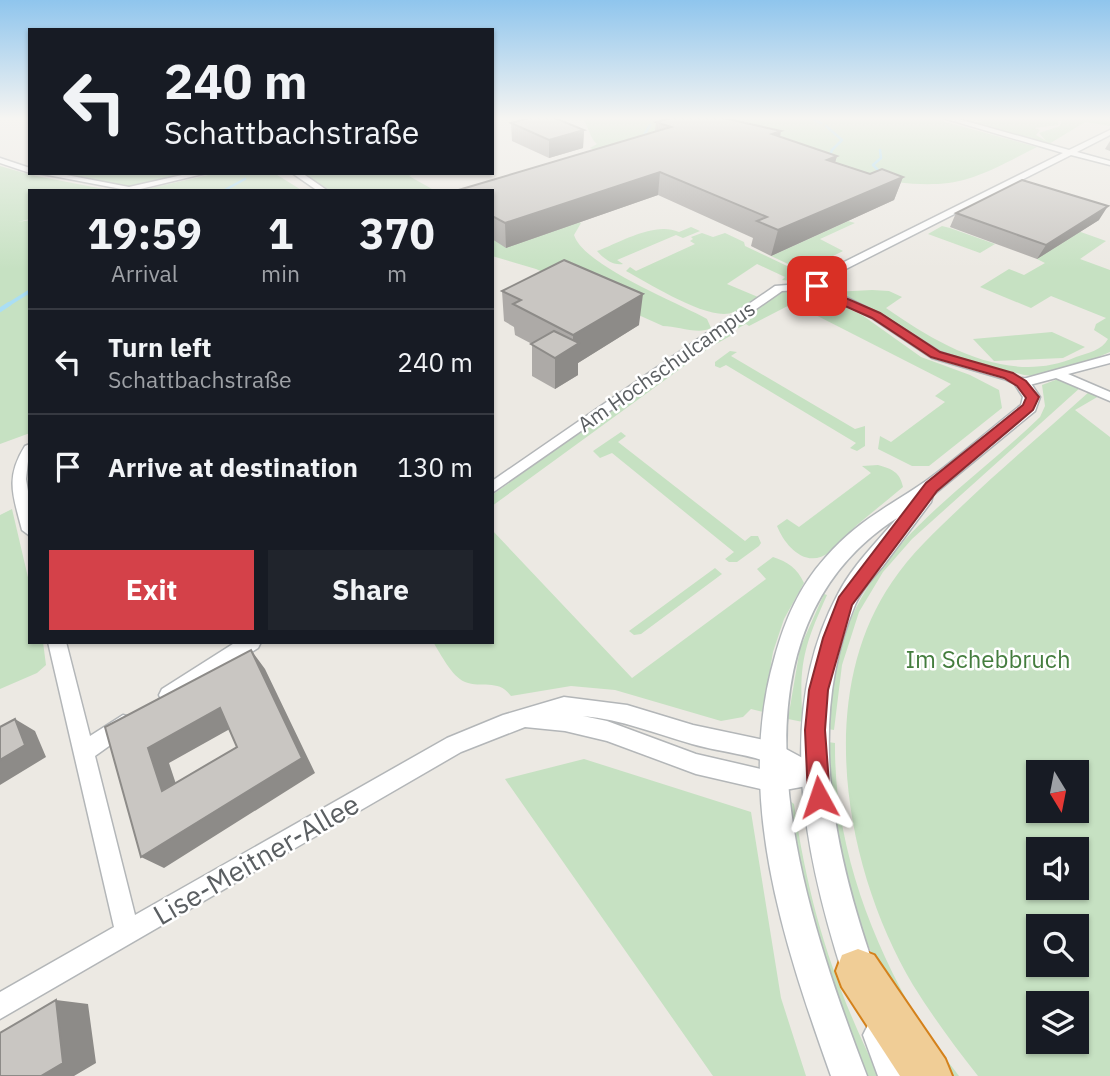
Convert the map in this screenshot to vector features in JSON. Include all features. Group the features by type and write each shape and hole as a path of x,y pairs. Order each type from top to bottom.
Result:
{"highway":[{"path":"858,971 928,1076"}],"street":[{"path":"849,1076 817,991 788,882 774,767 776,698 785,653 802,609 813,590 846,549 874,523 931,487 1029,407 1032,397 1022,383 1008,376 936,355 876,316 824,292 817,286 817,282 1041,168"},
{"path":"52,175 129,189 194,175"},
{"path":"299,175 321,189"},
{"name":"Am Hochschulcampus","path":"494,487 779,288 817,286"},
{"path":"1022,383 1110,359"},
{"path":"1060,374 1110,397"},
{"path":"28,452 18,469 18,482 28,522"},
{"path":"896,1076 839,912 824,840 816,776 815,730 819,690 832,638 845,602 931,487"},
{"path":"58,644 127,932"},
{"path":"85,751 250,644"},
{"name":"Lise-Meitner-Allee","path":"0,1006 454,745 516,720 564,706 595,708 627,715 693,735 774,767 816,776"},
{"name":"Lise-Meitner-Allee","path":"516,720 565,722 607,731 696,764 774,767 816,776"}],"green space":[{"path":"0,168 8,168 28,175 104,189 28,189 28,220 18,222 28,220 28,434 0,444"},
{"path":"815,168 996,168 949,183 910,183"},
{"path":"57,175 185,175 130,188 115,188"},
{"path":"208,175 277,175 300,189 147,189"},
{"path":"304,175 411,175 409,176 432,189 328,189"},
{"path":"572,217 581,223 574,235 581,247 595,259 633,282 707,319 711,328 694,330 663,326 536,269 494,257 494,238"},
{"path":"848,221 855,223 820,239 843,251 803,271 771,256"},
{"path":"1050,221 1106,241 1080,259 1110,270 1110,352 1089,361 1033,376 942,353 876,312 833,292 889,291 902,297 886,308 929,336 976,358 1026,367 1051,365 1085,354 1108,339 1094,330 1096,324 1106,318 1051,296 1031,308 980,287 1009,269 1024,275 1045,263 1037,259"},
{"path":"942,226 995,244 980,253 928,234"},
{"path":"691,227 700,231 683,238 676,235 617,260 623,264 612,263 597,251 649,231 670,229 679,232"},
{"path":"702,233 713,237 725,233 744,242 745,246 808,276 793,281 782,280 785,277 757,264 727,284 758,297 737,311 723,314 695,307 626,271 630,267 636,271 695,244 690,241 693,239 691,237"},
{"path":"802,289 813,293 749,326 746,324 716,344 708,340 781,291"},
{"path":"819,295 862,315 921,357 970,375 999,390 1002,408 929,466 912,466 878,449 880,436 891,442 945,402 935,396 951,384 798,306"},
{"path":"1052,332 1085,347 1063,358 994,361 973,339"},
{"path":"706,342 713,345 494,505 494,494"},
{"path":"730,351 737,352 731,356 855,429 865,426 865,446 857,451 850,448 856,443 726,365 720,368 715,366 715,362"},
{"path":"1058,379 1081,387 912,539 883,572 859,612 842,665 834,730 828,729 836,665 848,625 867,589 891,556 918,526 1040,417 1045,406 1042,385"},
{"name":"Im Schebbruch","path":"1090,391 1099,396 1075,410 1110,437 1110,1076 978,1076 913,985 890,940 870,891 856,838 848,784 846,730 853,678 867,628 892,582 908,561 979,490"},
{"path":"621,432 626,436 618,442 745,541 751,536 758,536 761,543 759,546 737,562 729,562 725,559 734,552 612,453 600,458 593,451"},
{"path":"878,465 895,472 903,487 857,525 834,549 821,557 805,557 791,548 777,526 787,519 799,527 871,473 862,466"},
{"path":"12,509 28,577 28,644 43,644 46,665 37,673 0,689 0,515"},
{"path":"494,532 632,678 766,579 757,569 773,557 788,563 804,583 784,619 773,652 763,712 751,709 743,717 721,721 615,690 571,686 511,696 501,687 465,682 451,670 434,644 494,644"},
{"path":"715,568 722,574 641,634 634,635 629,631"},
{"path":"824,594 827,595 804,656 801,685 803,722 788,719 800,648"},
{"path":"828,742 835,743 836,780 848,853 871,924 921,1025 959,1076 947,1076 906,1014 870,950 842,862 832,801"},
{"path":"584,759 751,812 781,998 806,1076 713,1076 505,779"},
{"path":"790,801 794,804 807,877 825,944 848,1009 879,1076 866,1076 830,975 810,907"}],"building":[{"path":"532,168 852,168 870,174 882,169 903,177 778,230 757,221 767,217 660,172 505,223 494,217 494,189 462,189"},
{"path":"1022,180 1108,206 1046,245 956,213"},
{"path":"564,260 643,294 573,335 513,304 521,300 502,291"},
{"path":"554,331 579,343 555,358 531,344"},
{"path":"251,650 302,758 141,857 105,727","holes":["220,708 237,747 162,791 148,748"]},
{"path":"15,719 25,745 0,760 0,727"},
{"path":"56,1000 63,1063 41,1076 0,1076 0,1033"}],"waterway":[{"path":"876,168 880,172 878,175"},
{"path":"227,189 245,179"},
{"path":"6,306 28,292"},
{"path":"0,310 6,306"}],"route":[{"path":"817,286 824,292 876,316 936,355 996,372 1022,383 1032,397 1029,407 931,487 845,602 832,638 819,690 815,730 819,797"}]}
